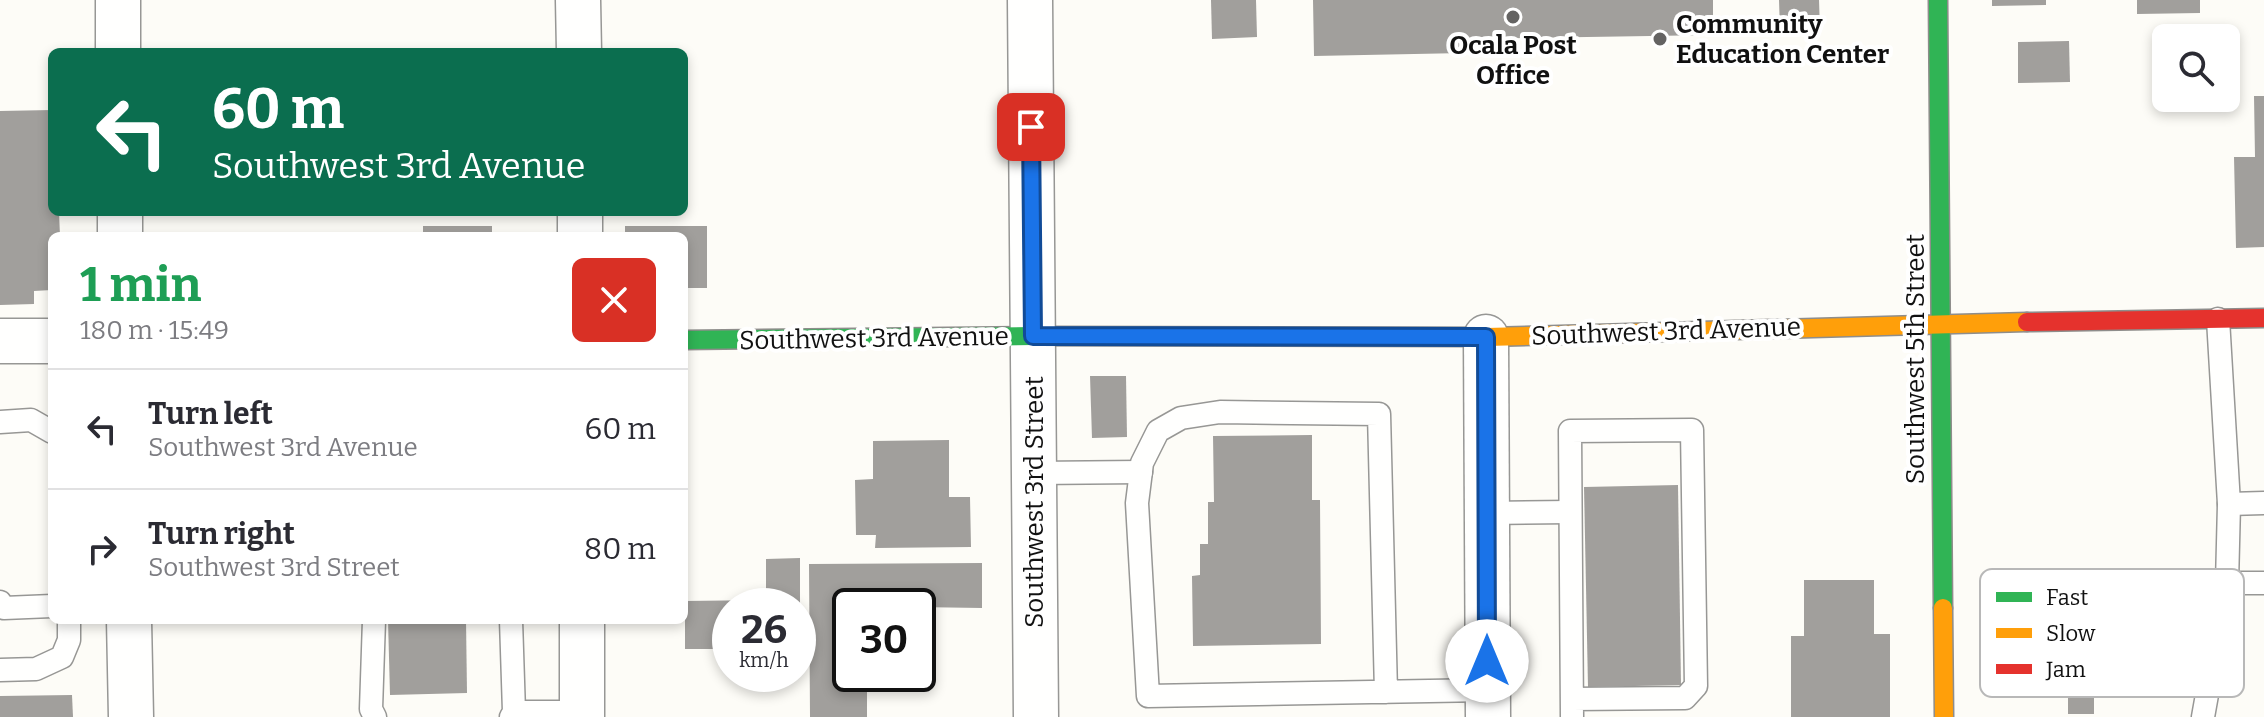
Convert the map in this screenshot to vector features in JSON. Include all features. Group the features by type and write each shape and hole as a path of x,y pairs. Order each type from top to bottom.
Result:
{"street":[{"path":"118,0 118,48"},
{"path":"578,0 579,48"},
{"name":"Southwest 3rd Street","path":"1030,0 1036,717"},
{"name":"Southwest 5th Street","path":"1938,0 1944,717"},
{"name":"Southwest 3rd Avenue","path":"688,340 1033,336 1486,337 1941,323 2264,318"},
{"path":"1486,337 1488,704"},
{"path":"0,341 48,341"},
{"path":"129,624 131,717"},
{"path":"582,624 582,714"}],"lane":[{"path":"2218,319 2229,504 2227,569"},
{"path":"1386,692 1379,414 1220,412 1181,418 1158,431 1142,463 1137,503 1148,696 1386,692 1488,704"},
{"path":"0,422 31,420 48,430"},
{"path":"1692,430 1696,686 1685,698 1572,708 1570,431 1692,430"},
{"path":"1034,473 1141,472"},
{"path":"2229,504 2264,503"},
{"path":"1487,513 1570,512"},
{"path":"0,602 4,608 48,606"},
{"path":"0,670 36,669 62,657 69,640 69,624"},
{"path":"374,624 371,709 375,717"},
{"path":"511,624 512,714 582,714"},
{"path":"2203,717 2207,697"}],"building":[{"path":"1211,0 1256,0 1257,37 1212,39"},
{"name":"Ocala Post Office","path":"1313,0 1713,0 1713,35 1464,39 1464,53 1314,56"},
{"path":"1779,0 1819,0 1820,31 1780,32"},
{"path":"1992,0 2046,0 2046,5 1992,6"},
{"path":"2137,0 2200,0 2200,13 2137,14"},
{"path":"2069,41 2070,82 2018,83 2018,42"},
{"path":"2254,96 2264,96 2264,247 2236,248 2234,157 2255,157"},
{"path":"48,110 48,216 59,216 60,232 48,232 48,290 34,291 34,304 0,305 0,111"},
{"path":"423,226 492,226 492,232 423,232"},
{"path":"625,226 707,226 707,288 688,288 688,232 625,232"},
{"path":"1090,376 1126,376 1127,437 1092,438"},
{"path":"1312,435 1312,500 1320,500 1321,644 1193,646 1192,576 1200,575 1200,544 1208,544 1208,502 1214,502 1213,436"},
{"path":"949,440 949,497 970,497 971,547 875,548 876,535 856,535 855,480 873,479 873,441"},
{"path":"1678,485 1681,685 1588,687 1584,487"},
{"path":"800,558 800,588 766,588 766,559"},
{"path":"982,563 982,608 936,607 936,588 832,588 832,692 867,692 867,717 810,717 810,692 816,692 816,588 809,588 809,564"},
{"path":"1804,580 1874,580 1874,634 1890,634 1890,717 1791,717 1791,636 1804,636"},
{"path":"688,601 712,601 712,649 685,649"},
{"path":"388,624 466,624 467,693 390,695"},
{"path":"72,695 73,717 0,717 0,696"},
{"path":"2068,697 2094,697 2094,714 2068,714"}],"traffic: fast":[{"path":"1938,0 1943,608"},
{"path":"688,340 1033,336 1486,337"}],"traffic: slow":[{"path":"1486,337 2027,322"},
{"path":"1943,608 1944,717"}],"traffic: jam":[{"path":"2027,322 2264,318"}],"place":[{"name":"Ocala Post Office","path":"1513,17"},
{"name":"Community Education Center","path":"1660,39"}],"route":[{"path":"1031,127 1033,336 1486,337 1487,661"}]}
